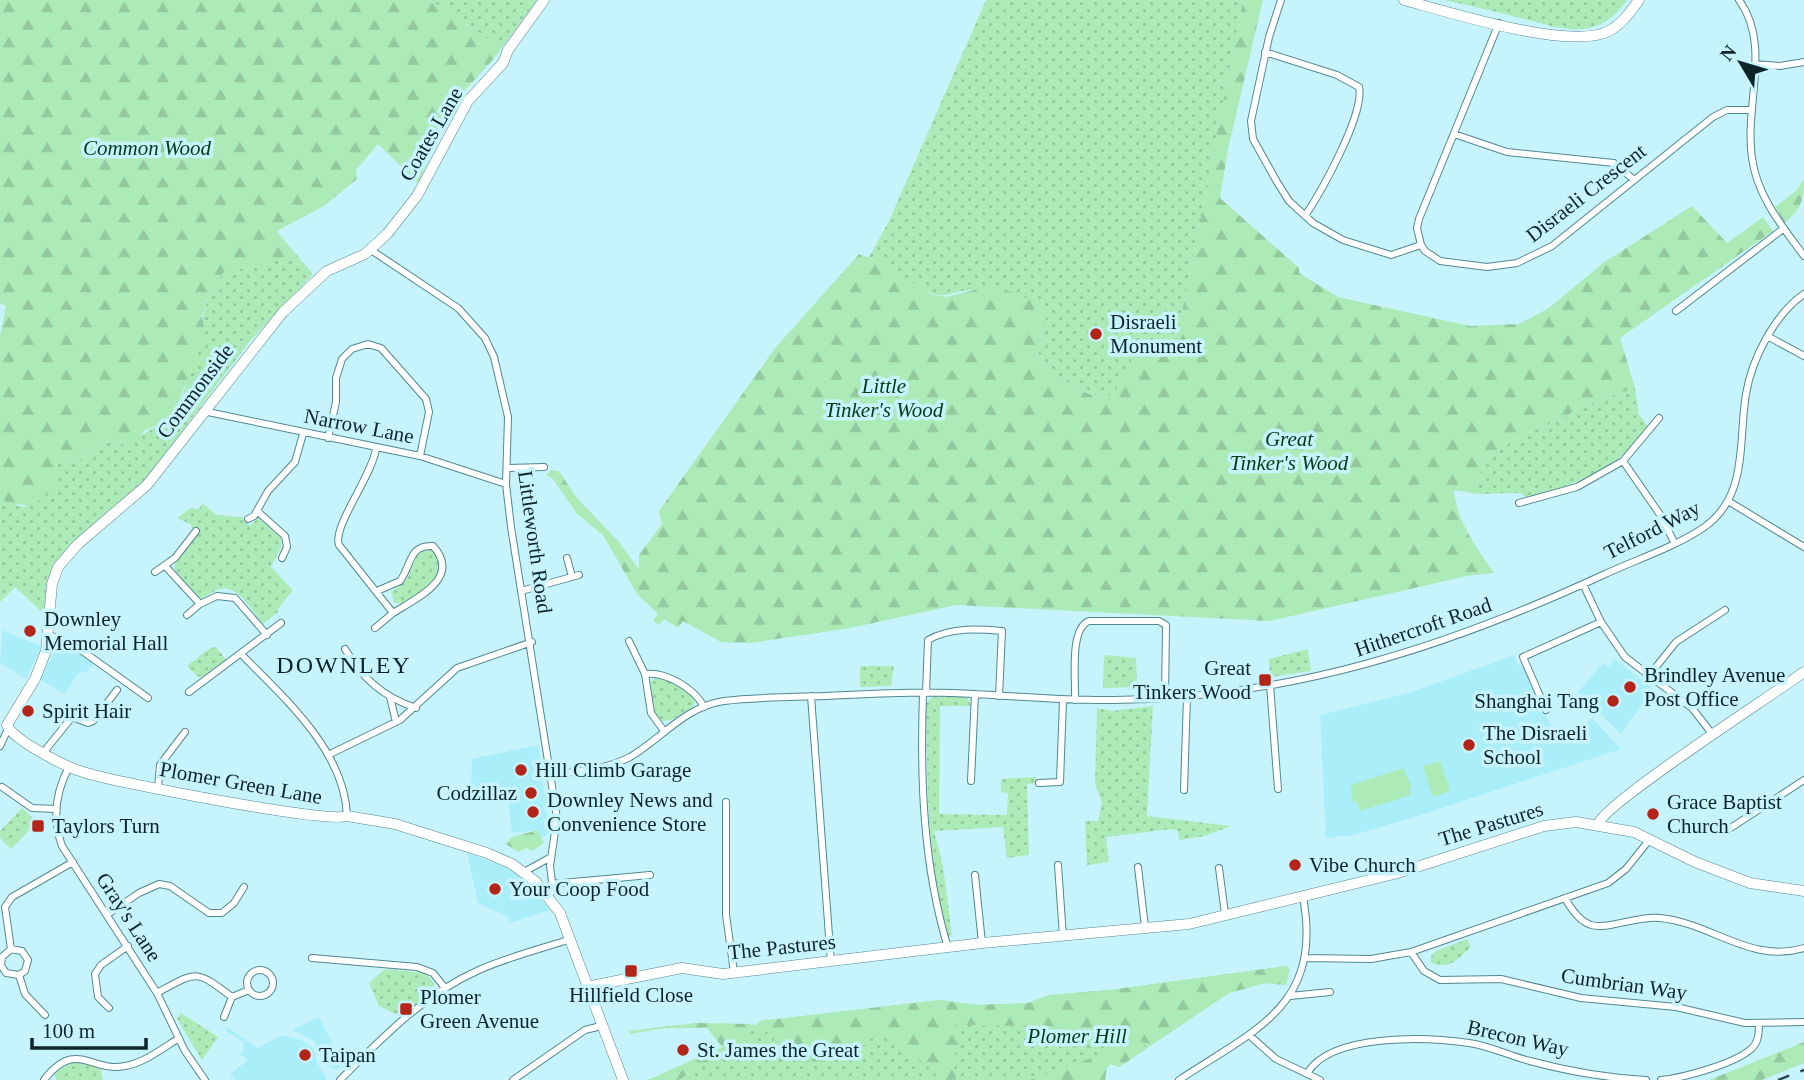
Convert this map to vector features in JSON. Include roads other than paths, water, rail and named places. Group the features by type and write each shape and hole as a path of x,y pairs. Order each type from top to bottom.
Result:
{"street":[{"name":"Coates Lane","path":"371,250 417,196 468,101 503,62 508,50 544,0"},
{"path":"1281,0 1265,51 1252,110 1253,139 1284,193 1305,216 1332,235 1382,253 1398,254 1421,244 1417,228 1419,219 1499,23"},
{"path":"1404,0 1563,37 1585,37 1609,31 1621,23 1639,0"},
{"path":"1740,0 1751,21 1755,64 1750,143 1754,170 1763,195 1783,229 1804,256"},
{"path":"1265,51 1337,75 1359,87 1360,99 1347,136 1305,216"},
{"path":"1755,64 1780,66 1804,62"},
{"name":"Disraeli Crescent","path":"1421,244 1432,257 1451,264 1487,267 1517,263 1552,246 1713,117 1727,110 1752,110"},
{"path":"1454,134 1507,152 1614,163 1633,179"},
{"path":"1676,311 1783,229"},
{"name":"Commonside","path":"50,635 49,613 58,566 78,544 147,485 283,312 327,271 371,250"},
{"name":"Littleworth Road","path":"371,250 458,308 485,338 494,357 508,417 506,484 521,590 532,642 557,830 551,857 552,890 548,896"},
{"name":"Telford Way","path":"1583,584 1704,527 1728,501 1736,483 1741,457 1746,389 1783,313 1804,294"},
{"path":"1769,337 1804,356"},
{"path":"328,438 336,402 336,377 342,359 352,349 368,344 381,348 426,399 429,412 420,456"},
{"name":"Narrow Lane","path":"203,411 303,434 420,456 506,484"},
{"path":"1519,503 1577,487 1623,461 1659,418"},
{"path":"248,519 257,511 268,491 295,462 303,434"},
{"path":"376,449 370,474 341,523 337,540 393,613"},
{"path":"1623,461 1661,516 1674,542"},
{"path":"506,468 544,467"},
{"path":"1728,501 1804,547"},
{"path":"257,511 285,536 287,547 282,558"},
{"path":"156,572 166,566 195,531"},
{"path":"375,628 393,613 435,587 442,572 440,554 433,546 417,548 400,581 377,591"},
{"path":"521,590 576,576 567,558"},
{"path":"166,566 200,604"},
{"path":"1583,584 1601,622 1625,657 1692,708 1713,736"},
{"name":"Hithercroft Road","path":"551,775 616,764 704,707 723,701 924,693 1063,700 1187,697 1344,672 1462,636 1583,584"},
{"path":"187,615 200,604 217,596 235,598 267,635"},
{"path":"1648,677 1676,642 1725,610"},
{"path":"1075,700 1076,635 1082,624 1089,621 1159,621 1166,625 1165,698"},
{"path":"1545,710 1523,657 1601,622"},
{"path":"190,692 281,623"},
{"path":"948,948 937,912 924,832 924,693 928,640 953,631 1002,631 999,696"},
{"path":"0,746 5,725 35,679 50,635 81,650 148,698"},
{"path":"629,641 645,674 651,713 664,731"},
{"path":"328,755 396,722 416,708 457,668 532,642"},
{"path":"345,649 364,678 390,697 416,708"},
{"path":"242,655 298,715 328,755 347,817"},
{"path":"1598,823 1606,812 1804,672"},
{"path":"645,674 663,675 691,691 704,707"},
{"path":"1270,685 1278,789"},
{"path":"43,752 66,721 72,717 83,723 93,721 117,690"},
{"path":"971,781 975,694"},
{"path":"811,696 831,961"},
{"path":"390,697 396,722"},
{"path":"1184,790 1187,697"},
{"path":"1039,783 1060,782 1063,700"},
{"name":"Plomer Green Lane","path":"5,725 69,767 101,777 317,817 341,820 347,817 408,827 500,858 524,872 548,896"},
{"path":"158,788 160,765 183,735 172,732"},
{"name":"Gray's Lane","path":"69,767 60,786 55,809 58,834 157,993 179,1038 205,1080"},
{"path":"1726,831 1804,779"},
{"path":"2,787 32,808 55,809"},
{"path":"726,802 726,915 734,972"},
{"name":"The Pastures","path":"586,987 682,968 734,972 982,943 1189,924 1398,873 1545,826 1576,822 1598,823 1650,839 1724,874 1762,885 1804,891"},
{"path":"1306,958 1371,958 1411,952 1608,883 1619,875 1650,839"},
{"path":"524,872 538,867 551,857"},
{"path":"11,950 5,907 7,902 74,863"},
{"path":"1059,865 1063,937"},
{"path":"1138,867 1145,927"},
{"path":"1219,868 1225,914"},
{"path":"551,884 650,875"},
{"path":"975,875 982,943"},
{"path":"108,915 139,893 159,884 170,886 209,913 222,913 234,903 244,887"},
{"path":"548,896 571,939 586,987 623,1080"},
{"path":"0,897 7,902"},
{"path":"1179,1080 1265,1023 1290,996 1306,958 1308,934 1303,897"},
{"path":"1566,898 1580,918 1592,925 1662,918 1693,924 1748,949 1784,953 1804,948"},
{"path":"340,1080 398,1023 445,988 492,964 571,939"},
{"path":"109,1008 98,997 95,974 101,965 128,946"},
{"path":"11,950 22,951 28,960 25,971 19,975 10,975 2,968 2,957 11,950"},
{"name":"Cumbrian Way","path":"1411,952 1424,971 1440,980 1501,979 1581,998 1676,1007 1745,1023 1804,1021"},
{"path":"312,958 417,967 433,973 445,988"},
{"path":"255,971 265,971 273,979 271,992 264,996 253,995 249,990 247,982 255,971"},
{"path":"19,975 24,994 45,1015"},
{"path":"157,993 195,975 206,977 232,997"},
{"path":"223,1017 232,997 249,990"},
{"path":"1290,996 1330,992"},
{"path":"1661,1080 1694,1073 1745,1053 1756,1043 1759,1023"},
{"path":"513,1080 577,1035 601,1026"},
{"path":"1249,1035 1276,1059 1320,1080"},
{"path":"44,1080 56,1067 72,1059 126,1066 179,1038"},
{"name":"Brecon Way","path":"1308,1072 1318,1058 1342,1048 1429,1040 1471,1043 1538,1063 1646,1080"}],"railway":[{"path":"1778,1080 1804,1070"}],"place":[{"name":"Disraeli Monument","path":"1096,334"},
{"name":"Downley Memorial Hall","path":"30,631"},
{"name":"Great Tinkers Wood","path":"1265,680"},
{"name":"Brindley Avenue Post Office","path":"1630,687"},
{"name":"Shanghai Tang","path":"1613,701"},
{"name":"Spirit Hair","path":"28,711"},
{"name":"The Disraeli School","path":"1469,745"},
{"name":"Hill Climb Garage","path":"521,770"},
{"name":"Codzillaz","path":"531,793"},
{"name":"Downley News and Convenience Store","path":"533,812"},
{"name":"Grace Baptist Church","path":"1653,814"},
{"name":"Taylors Turn","path":"38,826"},
{"name":"Vibe Church","path":"1295,865"},
{"name":"Your Coop Food","path":"495,889"},
{"name":"Hillfield Close","path":"631,971"},
{"name":"Plomer Green Avenue","path":"406,1009"},
{"name":"St. James the Great","path":"683,1050"},
{"name":"Taipan","path":"305,1055"}],"district":[{"name":"DOWNLEY","path":"344,665"}],"park label":[{"name":"Common Wood","path":"147,148"},
{"name":"Little Tinker's Wood","path":"884,398"},
{"name":"Great Tinker's Wood","path":"1289,451"},
{"name":"Plomer Hill","path":"1077,1036"}]}
